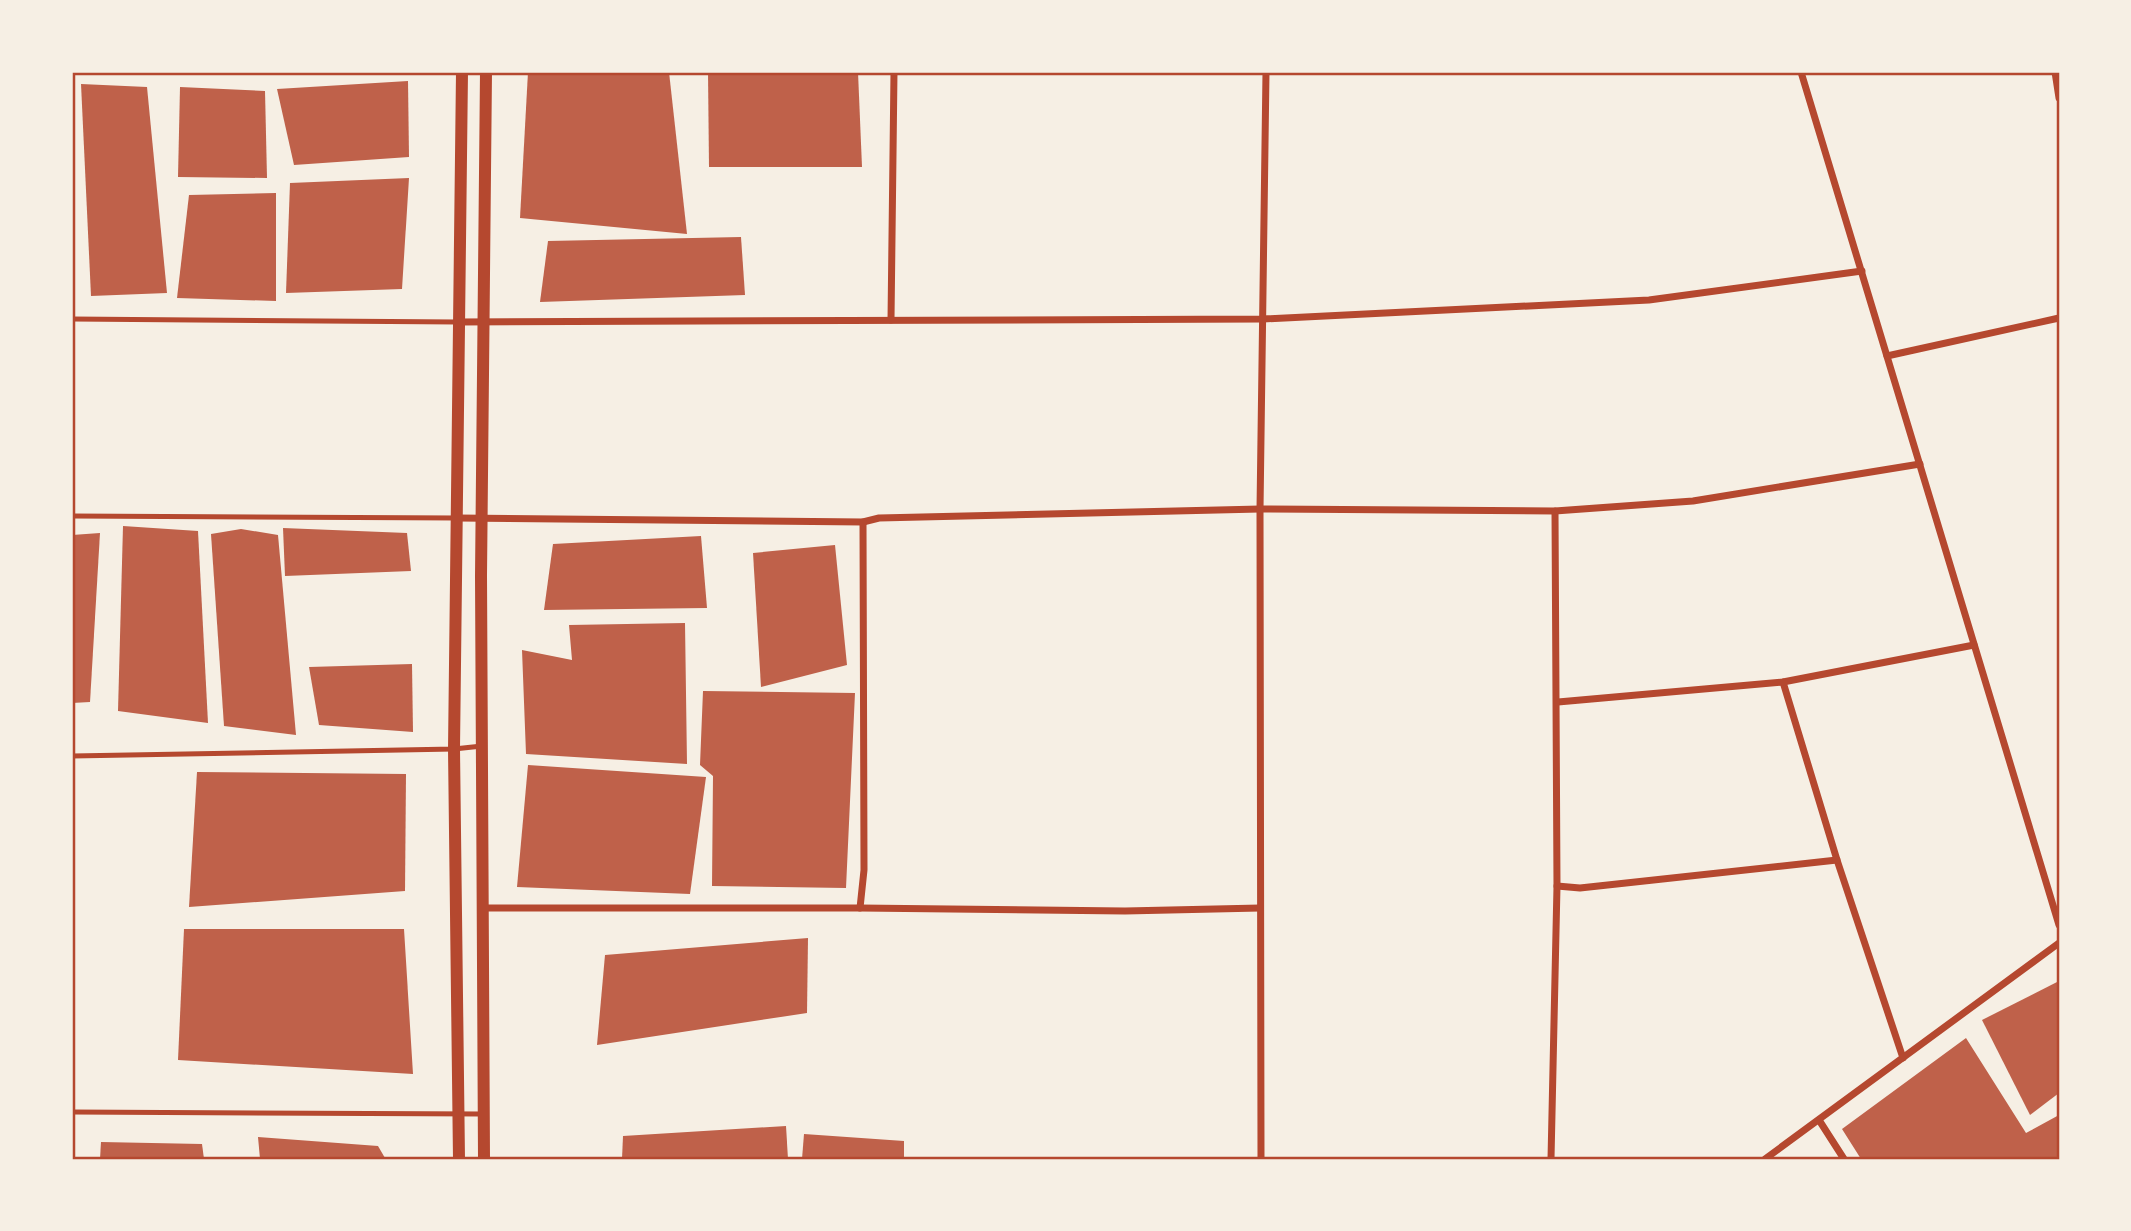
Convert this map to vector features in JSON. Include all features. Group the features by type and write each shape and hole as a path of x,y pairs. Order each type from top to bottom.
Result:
{"street":[{"path":"459,1159 454,749 461,72"},
{"path":"484,1159 482,518 486,72"},
{"path":"891,320 894,72"},
{"path":"1261,1159 1260,509 1266,72"},
{"path":"1801,72 2059,925"},
{"path":"2056,72 2059,98"},
{"path":"457,323 1263,319 1649,300 1862,271"},
{"path":"1887,356 2059,318"},
{"path":"457,518 863,522 879,518 1260,509 1555,511 1693,501 1920,464"},
{"path":"1551,1159 1557,886 1555,511"},
{"path":"860,908 864,870 863,522"},
{"path":"1558,702 1783,682 1975,645"},
{"path":"1783,682 1837,860 1903,1058"},
{"path":"1557,886 1580,888 1837,860"},
{"path":"484,908 1125,911 1260,908"},
{"path":"1765,1159 2059,943"},
{"path":"1819,1120 1844,1159"}],"lane":[{"path":"72,319 457,323"},
{"path":"72,516 457,518"},
{"path":"72,756 454,749 482,746"},
{"path":"72,1112 484,1114"}],"building":[{"path":"528,72 669,72 687,234 520,218"},
{"path":"708,72 858,72 862,167 709,167"},
{"path":"408,81 409,157 294,165 277,89"},
{"path":"81,84 147,87 167,293 91,296"},
{"path":"180,87 265,91 267,178 178,177"},
{"path":"409,178 402,289 286,293 290,183"},
{"path":"276,193 276,301 177,298 189,195"},
{"path":"741,237 745,295 540,302 548,241"},
{"path":"123,526 198,531 208,723 118,711"},
{"path":"283,528 407,533 411,571 285,576"},
{"path":"241,529 278,535 296,735 224,726 211,534"},
{"path":"100,533 90,702 72,703 72,535"},
{"path":"701,536 707,608 544,610 553,544"},
{"path":"835,545 847,665 761,687 753,553"},
{"path":"685,623 687,764 526,754 522,650 572,660 569,625"},
{"path":"412,664 413,732 319,725 309,667"},
{"path":"703,691 855,693 846,888 712,886 713,776 700,765"},
{"path":"528,765 706,777 690,894 517,887"},
{"path":"197,772 406,774 405,891 189,907"},
{"path":"184,929 404,929 413,1074 178,1060"},
{"path":"808,938 807,1013 597,1045 605,955"},
{"path":"2059,981 2059,1093 2030,1115 1982,1020"},
{"path":"1966,1038 2026,1133 2059,1115 2059,1159 1861,1159 1842,1129"},
{"path":"786,1126 788,1159 622,1159 623,1136"},
{"path":"804,1134 904,1141 904,1159 802,1159"},
{"path":"258,1137 378,1146 385,1158 260,1159"},
{"path":"101,1142 202,1144 204,1159 100,1159"}]}
